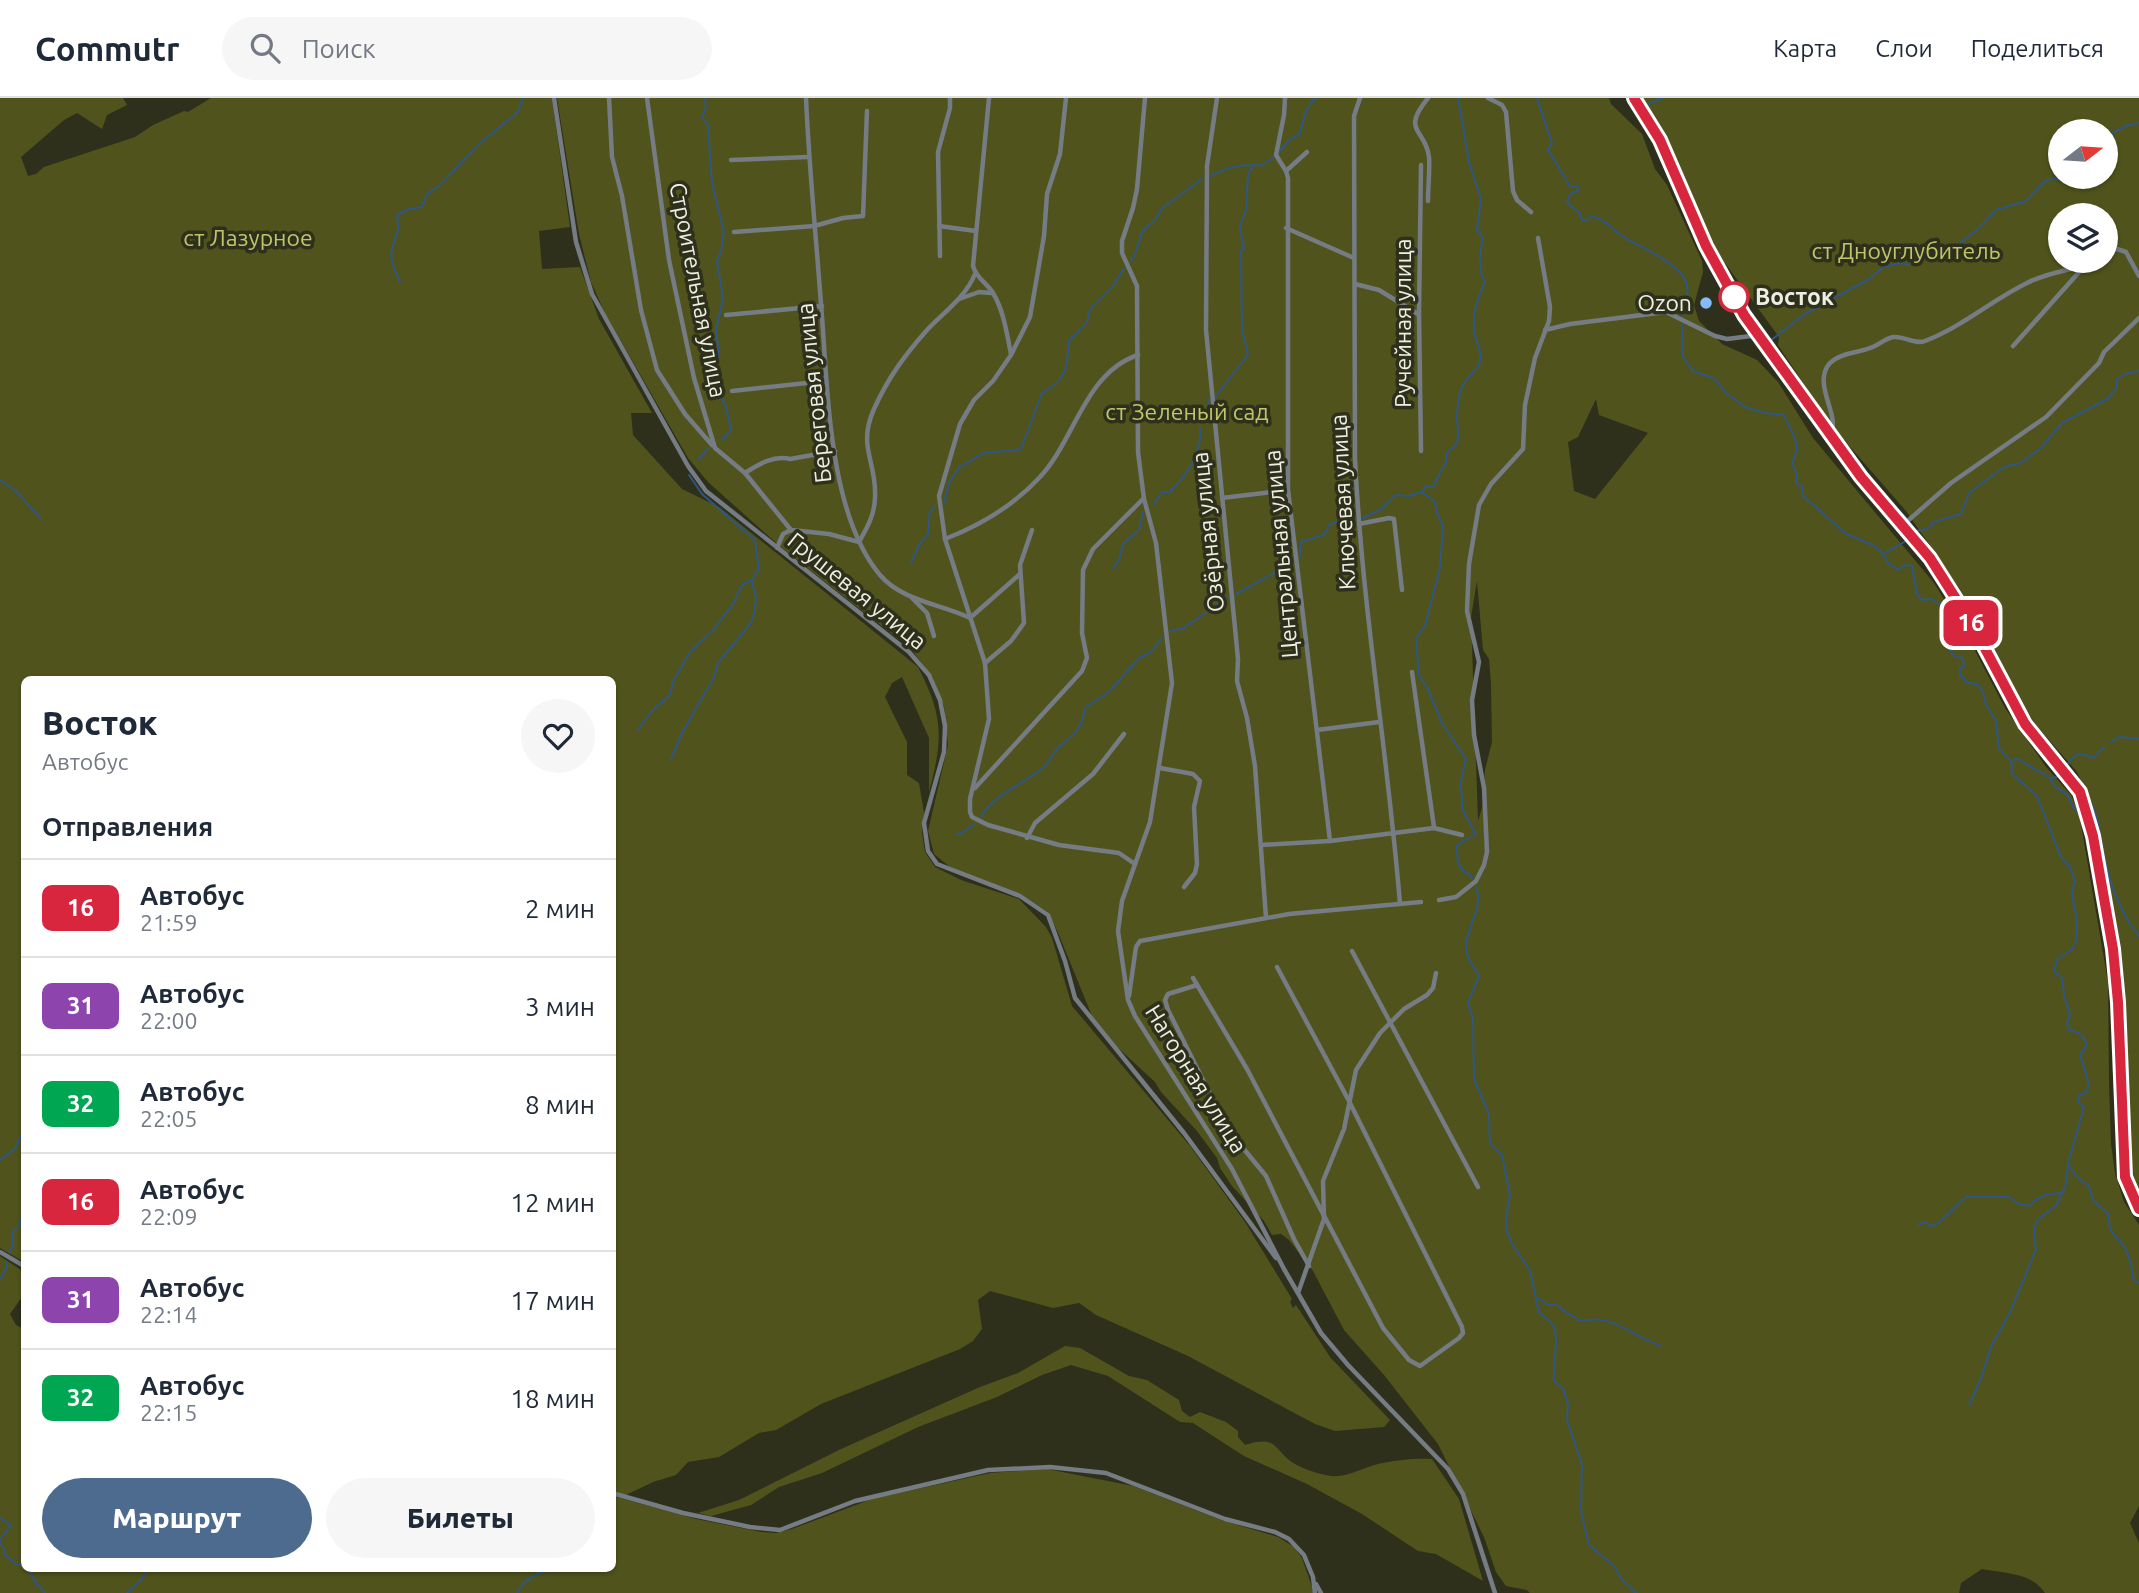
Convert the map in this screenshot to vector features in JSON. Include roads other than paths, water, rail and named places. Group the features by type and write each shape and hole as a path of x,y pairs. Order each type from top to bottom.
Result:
{"street":[{"name":"Грушевая улица","path":"554,98 576,242 592,294 688,466 706,491 909,652 929,675 940,700 945,726 944,752 924,823 928,851 937,864 1020,896 1048,915 1075,998 1184,1133 1283,1269"},
{"path":"609,98 612,157 622,196 641,310 657,370 685,414 715,448 745,473 791,530"},
{"name":"Строительная улица","path":"647,98 669,260 694,378 715,448"},
{"name":"Береговая улица","path":"806,98 825,381 843,493 859,542 879,574 893,587 909,595 970,618"},
{"path":"940,256 938,152 950,108 950,98"},
{"path":"989,98 973,266 975,274 995,296 1011,355"},
{"path":"1066,98 1060,154 1047,194 1044,236 1030,317 1011,355 993,381 974,400 960,424 939,496 945,539 985,663 989,719 973,790 970,812 972,817 1027,838 1119,853 1135,864"},
{"name":"Нагорная улица","path":"1145,98 1137,189 1122,241 1122,253 1137,286 1138,452 1144,499 1156,543 1172,683 1150,822 1122,901 1118,931 1128,1000 1135,1016 1232,1169 1283,1269 1321,1333 1348,1365 1448,1469 1466,1503 1495,1593"},
{"name":"Озёрная улица","path":"1217,98 1207,166 1206,330 1238,659 1237,681 1253,748 1265,918"},
{"name":"Центральная улица","path":"1285,98 1276,155 1286,171 1288,490 1330,841"},
{"name":"Ключевая улица","path":"1360,98 1354,116 1355,458 1379,722 1395,832 1401,904"},
{"path":"1428,98 1415,118 1415,130 1429,155 1428,201"},
{"path":"1488,98 1502,105 1506,111 1513,191 1517,200 1531,212"},
{"path":"1634,98 1660,140 1706,246 1744,315 1861,477 1903,525 1954,592 2025,724 2076,784 2089,815 2116,974 2125,1177 2139,1209"},
{"path":"734,232 814,226 863,216 867,111"},
{"path":"1286,171 1307,152"},
{"path":"730,160 808,157"},
{"name":"Ручейная улица","path":"1421,165 1421,451"},
{"path":"939,226 976,231"},
{"path":"1286,228 1354,258"},
{"path":"1439,900 1456,897 1476,881 1487,852 1484,788 1474,735 1472,700 1479,662 1467,611 1469,564 1479,505 1490,484 1524,449 1525,404 1550,307 1538,238"},
{"path":"2118,249 2126,252 2139,276"},
{"path":"1830,435 1835,422 1826,402 1825,388 1830,363 1847,354 1871,348 1891,337 1921,343 1974,316 2029,281 2058,273"},
{"path":"2012,346 2077,273"},
{"path":"777,548 783,534 791,530 829,534 859,542 872,519 876,496 865,436 872,412 891,373 928,329 959,299 970,286 975,274"},
{"path":"1355,284 1379,290 1419,314"},
{"path":"959,299 984,291 995,296"},
{"path":"726,315 821,306"},
{"path":"1545,330 1570,324 1666,312 1716,337 1727,339 1759,335"},
{"path":"1903,525 1951,483 2046,417 2139,317"},
{"path":"945,539 1001,512 1040,477 1055,457 1091,393 1122,360 1138,355"},
{"path":"732,391 825,381"},
{"path":"745,473 769,460 835,451"},
{"path":"1222,498 1288,490"},
{"path":"973,790 1082,671 1087,658 1082,633 1083,570 1093,549 1144,499"},
{"path":"1359,524 1394,519 1402,590"},
{"path":"985,663 1010,641 1024,623 1020,574 1023,553 1032,530"},
{"path":"970,618 1020,574"},
{"path":"909,595 927,613 934,636"},
{"path":"1412,672 1434,828"},
{"path":"1317,730 1379,722"},
{"path":"1027,838 1035,823 1093,774 1124,734"},
{"path":"1160,768 1193,774 1200,781 1194,807 1197,864 1195,873 1184,887"},
{"path":"1261,845 1330,841 1434,828 1462,835"},
{"path":"1128,1000 1136,947 1140,941 1265,918 1421,902"},
{"path":"1352,951 1478,1186"},
{"path":"1193,978 1247,1069 1308,1181 1324,1219 1382,1328 1409,1360 1420,1366 1459,1338 1463,1333 1462,1327 1349,1101 1277,967"},
{"path":"1298,1294 1324,1219 1323,1181 1344,1129 1356,1070 1369,1048 1404,1009 1427,995 1433,988 1436,973"},
{"path":"1197,985 1168,994 1165,1000 1168,1010 1213,1100 1243,1148 1266,1176 1309,1266"},
{"path":"0,1252 21,1264"},
{"path":"616,1494 683,1513 750,1527 780,1530 855,1502 988,1470 1050,1467 1106,1473 1225,1519 1275,1532 1289,1539 1304,1555 1321,1593"},
{"path":"1313,1577 1315,1593"}],"waterway":[{"path":"400,282 391,257 398,230 397,215 422,207 427,194 440,185 479,144 517,113 523,98"},
{"path":"705,98 706,108 702,117 708,125 712,183 724,232 717,260 723,299 716,330 719,354 711,368 710,379 726,406 731,430 722,440"},
{"path":"1279,152 1289,140 1300,134 1308,109 1317,98"},
{"path":"1458,98 1469,162 1481,199 1477,230 1483,237 1480,266 1485,282 1474,315 1480,358 1478,366 1464,383 1460,393 1456,445 1446,453 1446,462 1433,487 1426,486 1422,492 1435,502 1443,525 1440,568 1425,626 1416,638 1419,676 1427,687 1442,723 1466,759 1460,786 1462,809 1476,834 1457,845 1457,854 1460,867 1471,875 1472,879"},
{"path":"1537,98 1552,143 1548,150 1570,186 1578,187 1578,191 1570,194 1567,203 1580,213 1582,220 1591,216 1603,221 1681,273 1688,288 1683,316"},
{"path":"1638,98 1662,135"},
{"path":"1644,106 1662,98"},
{"path":"2118,130 2139,123"},
{"path":"1666,142 1712,246 1764,333"},
{"path":"1211,176 1235,167 1260,165 1273,158"},
{"path":"1215,397 1248,355 1242,329 1241,251 1244,248 1240,227 1246,209 1248,174 1252,167"},
{"path":"1130,261 1134,257 1142,232 1157,218 1161,209 1202,179"},
{"path":"1770,341 1805,314 1869,279 1884,267 1901,263 1909,265 1910,260 1923,259 1929,253 1954,248 1996,210 2026,201 2048,180"},
{"path":"944,503 949,483 959,467 985,453 1021,449 1042,393 1057,383 1064,372 1069,341 1087,322 1090,309 1114,285 1124,268"},
{"path":"1682,325 1683,357 1693,371 1715,379 1725,392 1745,407 1784,415 1796,443 1792,462 1797,475 1796,483 1803,487 1802,495 1846,534 1873,545 1889,564 1898,570 1905,565 1912,566 1917,594 1922,600 1931,599 1946,608 1951,623 1959,631 1954,635 1957,646 1945,643 1955,657 1963,658 1964,666 1960,668 1960,675 1967,682 1978,685 1983,692 1986,704 1996,721 1999,749 2011,762 2011,773 2037,796 2061,857 2070,867 2075,881 2072,893 2077,922 2076,940 2072,950 2058,958 2054,971 2062,978 2070,1014 2067,1024 2069,1030 2081,1035 2087,1046 2080,1054 2089,1083 2086,1093 2078,1096 2079,1103 2084,1107 2068,1164 2066,1185 2056,1206 2037,1220 2034,1230 2036,1250 2010,1312 1991,1347 1969,1405"},
{"path":"1769,340 1830,426"},
{"path":"1915,531 1928,529 1934,522 1961,514 1969,493 2004,467 2021,463 2041,448 2062,423 2107,399 2117,388 2117,379 2139,371"},
{"path":"1199,420 1209,412 1209,399"},
{"path":"1154,504 1162,492 1170,492 1187,471 1199,446 1200,429"},
{"path":"1836,434 1869,479 1906,518"},
{"path":"699,459 709,448"},
{"path":"638,730 652,711 670,695 673,682 690,652 713,630 733,604 742,585 752,580 759,569 755,540 702,494 689,475"},
{"path":"0,480 16,491 41,519"},
{"path":"1363,518 1380,510 1396,495 1409,496 1422,492"},
{"path":"911,563 919,545 928,534 929,515 935,506"},
{"path":"1113,569 1119,560 1123,544 1139,530 1143,512"},
{"path":"1300,556 1301,542 1324,535 1330,524 1354,519"},
{"path":"1910,523 1968,606 2023,710 2048,745 2077,777"},
{"path":"1883,554 1906,541"},
{"path":"1236,594 1293,563"},
{"path":"671,759 682,733 714,677 718,663 751,623 756,597 752,581"},
{"path":"1170,631 1184,628 1228,597"},
{"path":"981,817 994,801 1045,766 1056,750 1079,727 1085,708 1109,692 1138,659 1151,652 1162,638"},
{"path":"2111,742 2119,737 2139,739"},
{"path":"2066,766 2077,754 2093,758 2105,749"},
{"path":"2013,760 2018,759 2050,778 2056,788 2067,794 2074,808 2084,816"},
{"path":"2050,778 2057,777 2060,773"},
{"path":"2081,783 2095,812"},
{"path":"2089,815 2095,813 2115,894 2139,936"},
{"path":"956,835 975,824"},
{"path":"1476,887 1478,905 1466,948 1479,976 1468,1003 1473,1019 1474,1079 1489,1114 1490,1144 1502,1155 1510,1194 1507,1231 1512,1244 1530,1270 1539,1313 1551,1322 1555,1329 1554,1381 1563,1388 1568,1404 1567,1420 1582,1464 1581,1511 1589,1545 1614,1566 1623,1581 1636,1593"},
{"path":"0,1160 15,1149 21,1136"},
{"path":"2068,1164 2077,1177 2089,1186 2093,1201 2109,1214 2110,1229 2124,1246 2130,1258 2134,1280 2139,1283"},
{"path":"1918,1225 1926,1222 1931,1226 1936,1225 1966,1197 2009,1197 2019,1204 2029,1206 2044,1196 2062,1193"},
{"path":"10,1253 13,1232 21,1220"},
{"path":"0,1279 7,1267 6,1262"},
{"path":"1537,1298 1548,1305 1557,1305 1580,1321 1596,1319 1609,1322 1661,1346"},
{"path":"0,1518 11,1525 0,1540"},
{"path":"0,1543 5,1555 21,1565"},
{"path":"30,1572 45,1593"},
{"path":"127,1593 146,1572"},
{"path":"517,1593 524,1583 544,1572"}],"place":[{"name":"Восток","path":"1734,297"},
{"name":"Ozon","path":"1706,303"}],"park label":[{"name":"ст Лазурное","path":"248,238"},
{"name":"ст Дноуглубитель","path":"1906,251"},
{"name":"ст Зеленый сад","path":"1187,412"}]}
